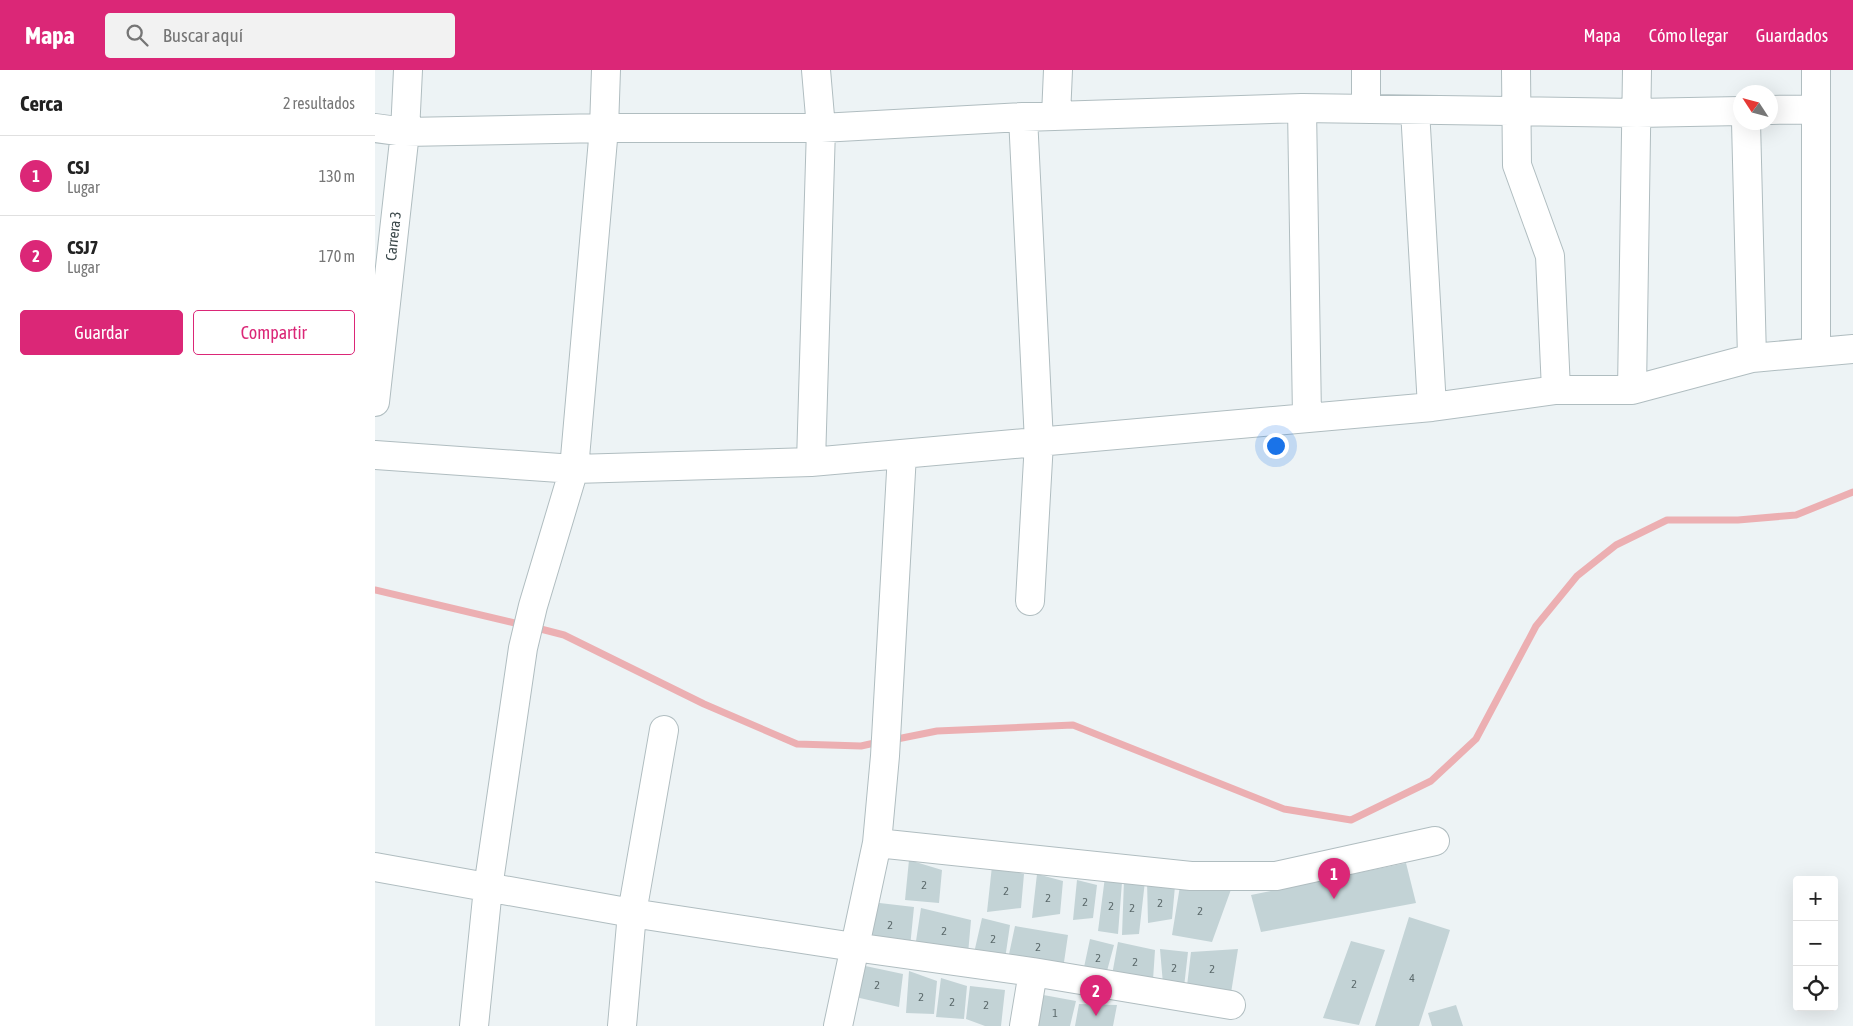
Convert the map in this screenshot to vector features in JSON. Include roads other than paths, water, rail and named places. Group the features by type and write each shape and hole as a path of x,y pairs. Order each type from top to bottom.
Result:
{"street":[{"name":"Carrera 3","path":"375,402 405,132 408,70"},
{"path":"474,1026 488,888 523,648 533,606 574,469 604,128 606,70"},
{"path":"811,462 821,128 817,70"},
{"path":"1055,116 1058,70"},
{"path":"1366,70 1366,108"},
{"path":"1516,70 1517,166 1551,256 1556,390"},
{"path":"1632,390 1637,70"},
{"path":"1816,70 1816,352"},
{"path":"375,128 405,132 604,128 821,128 1023,117 1302,108 1637,113 1733,111"},
{"path":"1302,108 1307,417"},
{"path":"1778,110 1815,109"},
{"path":"1415,110 1432,407"},
{"path":"1023,117 1039,442 1029,601"},
{"path":"1746,130 1753,358"},
{"path":"375,454 574,469 811,462 1432,407 1556,390 1632,390 1753,358 1853,349"},
{"path":"838,1026 877,843 885,756 902,454"},
{"path":"621,1026 632,913 664,730"},
{"path":"877,843 1191,876 1276,876 1435,842"},
{"path":"375,867 632,913 1033,972 1231,1005"},
{"path":"1024,1026 1033,972"}],"waterway":[{"path":"892,740 937,731 1073,725 1284,809 1351,820 1431,781 1476,739 1536,626 1577,576 1616,545 1667,520 1738,520 1796,515 1853,492"},
{"path":"375,590 523,625"},
{"path":"533,627 564,635 704,704 797,744 861,746 879,742"}],"place":[{"name":"CSJ","path":"1334,899"},
{"name":"CSJ7","path":"1096,1016"}]}
